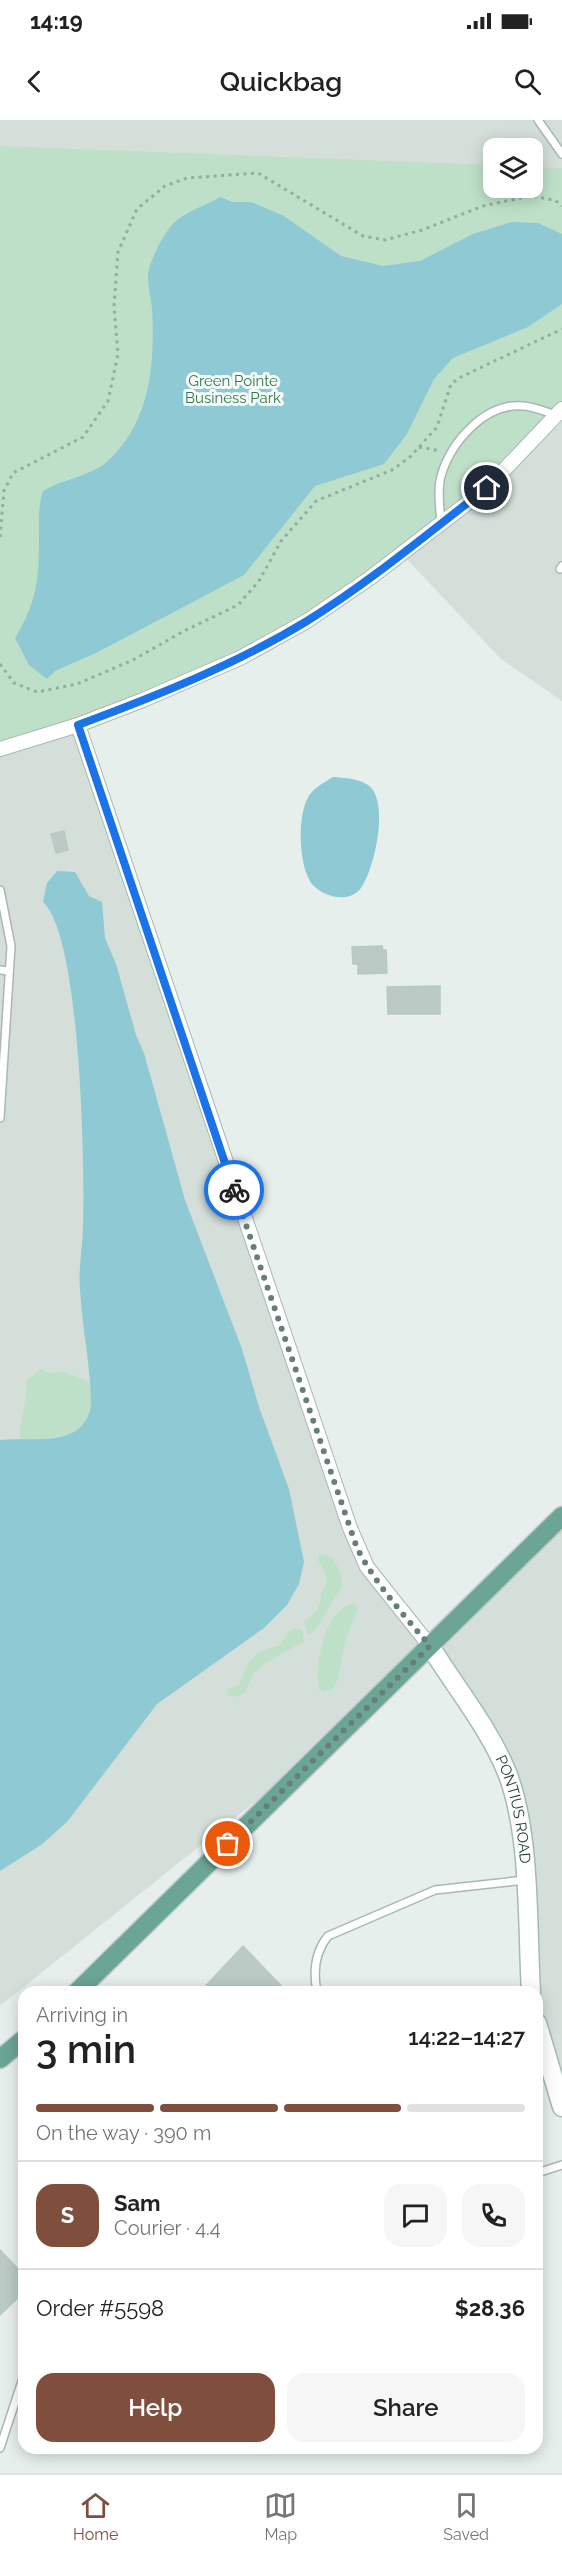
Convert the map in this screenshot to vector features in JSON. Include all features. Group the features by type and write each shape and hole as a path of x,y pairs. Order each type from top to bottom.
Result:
{"main road":[{"path":"83,1986 562,1516"},
{"path":"0,2059 18,2044"}],"street":[{"path":"0,749 78,725 143,700 240,658 307,621 370,578 487,488 559,412"},
{"path":"78,725 350,1528 367,1567 430,1646"},
{"name":"PONTIUS ROAD","path":"430,1646 488,1736 508,1776 522,1832 531,1986"},
{"path":"543,2043 562,2107"}],"lane":[{"path":"538,120 562,154"},
{"path":"441,523 441,479 449,457 470,429 496,410 523,406 559,412"},
{"path":"0,890 11,946 0,1118"},
{"path":"0,970 9,971"},
{"path":"316,1986 316,1960 321,1944 328,1936 435,1890 525,1880"},
{"path":"543,2171 562,2165"},
{"path":"0,2448 6,2422 18,2391"}],"path":[{"path":"0,537 4,491 14,473 83,437 108,401 118,354 114,306 118,252 137,209 165,186 187,178 258,173 363,236 385,240 422,230 483,206 530,196 555,200 562,206"},
{"path":"0,664 14,683 37,692 77,684 133,660 184,630 238,605 259,581 281,541 316,501 392,470 419,447 437,427 451,384 460,377 562,329"},
{"path":"419,447 438,450 449,457"}],"shaded area":[{"path":"0,120 562,120 562,701 501,659 402,554 78,725 357,1548 430,1646 562,1516 562,2107 543,2043 543,1986 536,1986 516,1802 430,1647 346,1729 25,1986 18,1986 18,1992 0,2006"}],"green space":[{"name":"Green Pointe Business Park","path":"0,146 483,165 483,198 543,198 543,167 562,168 562,409 487,488 370,578 240,658 0,749"},
{"path":"41,1369 49,1373 64,1372 91,1382 89,1414 75,1431 64,1435 52,1438 20,1439 26,1381"},
{"path":"319,1554 334,1560 343,1587 319,1625 308,1636 304,1621 318,1607 327,1579 318,1560"},
{"path":"355,1603 358,1609 346,1638 337,1681 332,1690 323,1692 319,1689 318,1666 324,1638 336,1615 345,1607"},
{"path":"294,1628 302,1629 304,1642 258,1669 244,1694 233,1697 227,1695 228,1689 239,1685 252,1658 262,1651 280,1645 289,1631"}],"water":[{"path":"220,197 233,202 251,202 284,216 341,256 383,266 420,261 473,234 512,222 538,223 562,234 562,304 528,327 453,358 434,379 407,434 384,464 315,486 244,575 98,652 55,671 47,679 29,665 15,638 28,613 35,590 43,491 102,466 123,444 134,427 142,409 151,370 153,329 148,277 151,264 162,239 172,225 186,214"},
{"path":"333,777 355,780 368,785 375,793 378,805 378,835 371,866 361,888 350,896 343,897 323,893 313,885 304,866 302,853 301,826 306,801 313,791"},
{"path":"57,871 75,872 89,896 102,902 105,938 116,964 136,1035 144,1053 185,1200 242,1349 259,1407 289,1489 304,1562 299,1584 287,1605 264,1628 157,1704 67,1822 41,1845 0,1871 0,1440 54,1438 67,1435 78,1429 86,1420 91,1406 80,1281 83,1233 83,1156 78,1055 66,959 56,923 43,902 47,883"}],"building":[{"path":"64,831 68,850 56,853 51,834"},
{"path":"382,946 383,950 386,950 387,973 358,974 358,964 353,964 352,947"},
{"path":"440,986 440,1014 388,1014 387,987"},
{"path":"243,1946 281,1986 206,1986"},
{"path":"0,2250 18,2269 18,2298 0,2315"}],"way so far":[{"path":"228,1844 430,1646 393,1602 367,1567 357,1548 234,1190"}],"route":[{"path":"234,1190 78,725 240,658 307,621 370,578 487,488"}]}
